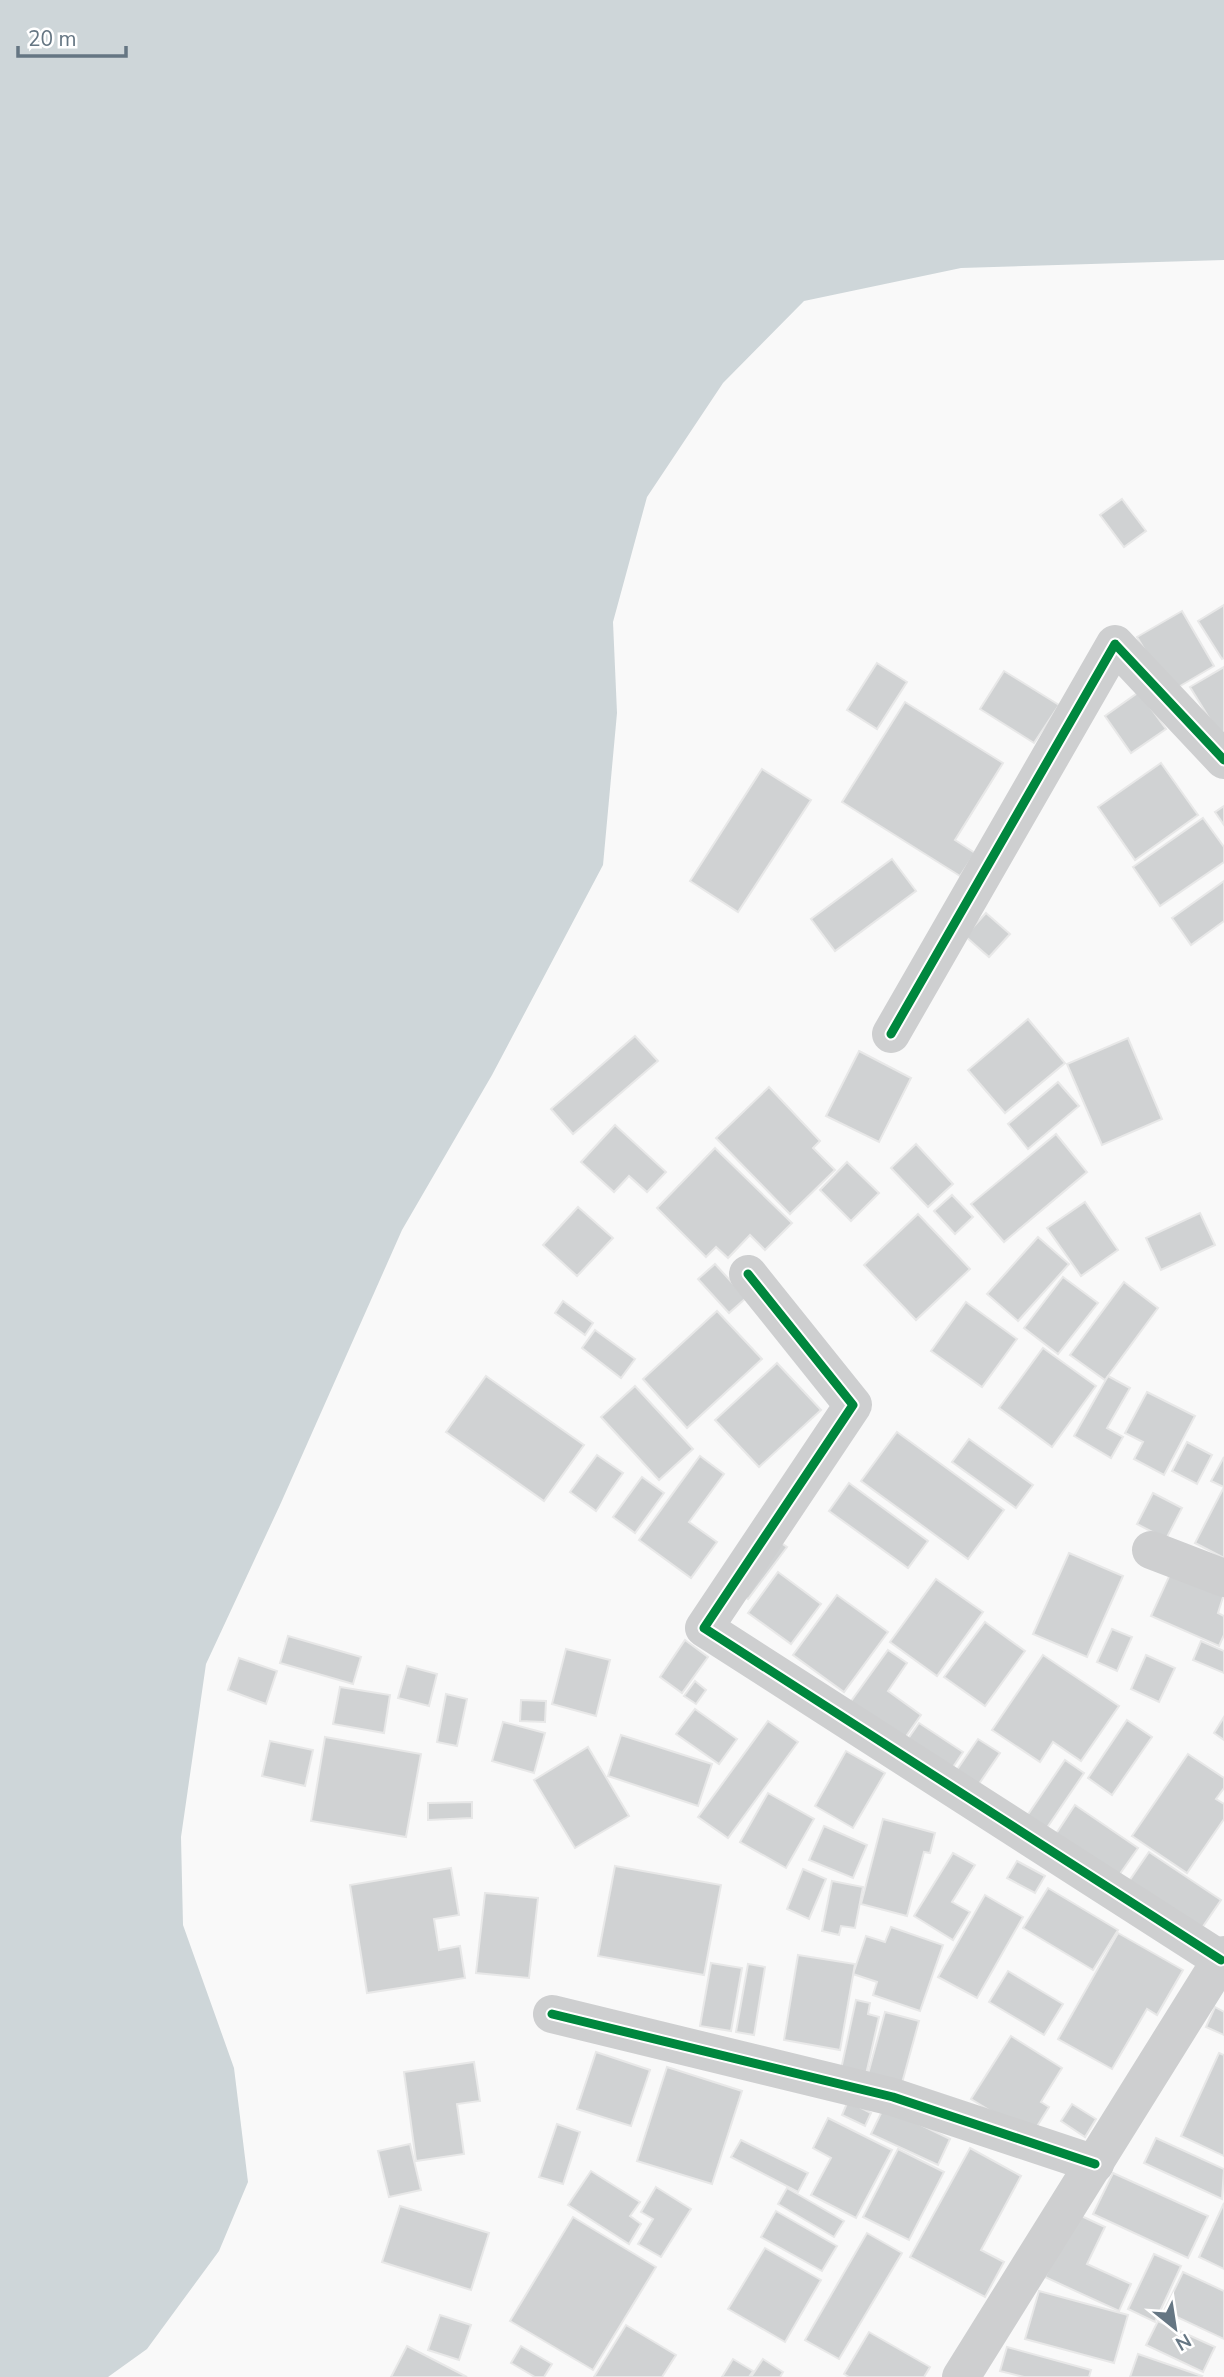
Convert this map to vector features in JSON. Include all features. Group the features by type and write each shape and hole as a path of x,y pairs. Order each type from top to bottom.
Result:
{"street":[{"path":"891,1034 1115,644 1224,760"},
{"path":"748,1275 853,1405 704,1628 1222,1957 961,2377"},
{"path":"1151,1550 1224,1578"},
{"path":"551,2014 893,2097 1095,2164"}],"shaded area":[{"path":"0,0 1224,0 1224,260 961,268 804,301 723,383 647,497 613,622 617,713 603,865 492,1075 402,1230 206,1664 181,1837 183,1925 234,2068 248,2182 219,2251 147,2349 108,2377 0,2377"}],"building":[{"path":"1122,499 1146,531 1124,547 1100,515"},
{"path":"1224,605 1224,658 1222,659 1198,621"},
{"path":"1182,611 1214,666 1170,692 1137,637"},
{"path":"877,663 907,682 877,729 847,710"},
{"path":"1224,667 1224,731 1219,734 1190,687"},
{"path":"1004,671 1059,705 1034,743 980,709"},
{"path":"1139,692 1166,729 1131,753 1105,716"},
{"path":"905,702 1003,763 955,840 975,853 960,876 842,802"},
{"path":"1161,763 1198,815 1135,860 1098,807"},
{"path":"762,769 811,800 738,912 690,881"},
{"path":"1224,806 1224,825 1215,812"},
{"path":"1203,818 1224,847 1224,862 1160,906 1133,867"},
{"path":"892,859 916,891 835,951 811,919"},
{"path":"1224,881 1224,921 1191,945 1172,918"},
{"path":"986,913 1010,934 989,957 965,936"},
{"path":"1028,1019 1065,1063 1005,1113 968,1070"},
{"path":"635,1036 658,1061 573,1134 551,1109"},
{"path":"1128,1038 1162,1119 1102,1145 1067,1064"},
{"path":"859,1051 911,1078 879,1142 826,1116"},
{"path":"1058,1082 1079,1106 1028,1149 1008,1124"},
{"path":"769,1087 820,1141 813,1148 835,1170 790,1214 716,1138"},
{"path":"615,1125 666,1172 647,1192 629,1176 614,1192 581,1162"},
{"path":"1056,1134 1087,1172 1004,1242 971,1204"},
{"path":"916,1144 953,1184 928,1207 891,1168"},
{"path":"715,1148 792,1223 765,1250 750,1235 728,1258 716,1247 706,1257 657,1208"},
{"path":"847,1162 879,1193 851,1221 820,1190"},
{"path":"952,1195 973,1217 955,1234 934,1211"},
{"path":"1085,1202 1118,1250 1081,1276 1047,1228"},
{"path":"578,1207 613,1238 577,1276 543,1245"},
{"path":"1200,1213 1215,1245 1161,1270 1146,1238"},
{"path":"918,1214 970,1269 916,1320 864,1265"},
{"path":"1038,1237 1069,1264 1018,1321 987,1294"},
{"path":"715,1264 746,1298 729,1313 698,1279"},
{"path":"1063,1277 1098,1303 1058,1354 1024,1328"},
{"path":"1124,1282 1158,1308 1105,1380 1070,1355"},
{"path":"563,1301 593,1323 585,1335 555,1313"},
{"path":"966,1302 1017,1339 982,1387 931,1351"},
{"path":"717,1311 762,1359 687,1428 643,1379"},
{"path":"595,1330 635,1359 621,1378 582,1348"},
{"path":"1043,1348 1096,1386 1052,1447 999,1408"},
{"path":"777,1363 821,1410 759,1467 715,1420"},
{"path":"486,1376 584,1445 544,1501 446,1432"},
{"path":"1108,1376 1130,1388 1107,1428 1123,1437 1111,1458 1074,1436"},
{"path":"635,1386 693,1449 659,1480 601,1417"},
{"path":"1147,1392 1195,1416 1164,1475 1134,1459 1143,1442 1125,1433"},
{"path":"897,1432 1004,1510 968,1559 861,1481"},
{"path":"969,1439 1033,1485 1016,1508 952,1462"},
{"path":"1187,1442 1212,1455 1197,1484 1172,1471"},
{"path":"597,1455 623,1473 596,1511 570,1492"},
{"path":"700,1456 724,1474 689,1522 717,1542 691,1578 639,1540"},
{"path":"1224,1457 1224,1487 1211,1481"},
{"path":"642,1477 664,1493 635,1533 613,1517"},
{"path":"849,1483 928,1541 908,1568 829,1511"},
{"path":"1224,1487 1224,1558 1195,1543"},
{"path":"1153,1493 1182,1508 1166,1539 1137,1524"},
{"path":"774,1538 787,1547 748,1599 736,1590"},
{"path":"1069,1553 1123,1576 1087,1657 1033,1634"},
{"path":"1172,1570 1224,1594 1218,1613 1224,1616 1224,1635 1219,1646 1151,1616"},
{"path":"778,1572 821,1604 791,1644 748,1613"},
{"path":"936,1579 983,1612 937,1676 890,1642"},
{"path":"837,1595 888,1632 844,1692 793,1655"},
{"path":"985,1622 1025,1651 985,1706 944,1677"},
{"path":"1112,1629 1132,1637 1117,1671 1097,1662"},
{"path":"288,1636 361,1657 353,1684 280,1663"},
{"path":"685,1640 708,1657 682,1693 660,1677"},
{"path":"1201,1641 1224,1651 1224,1673 1193,1660"},
{"path":"566,1649 610,1660 596,1716 552,1704"},
{"path":"888,1650 907,1663 888,1691 921,1715 897,1749 844,1711"},
{"path":"1043,1655 1119,1706 1081,1761 1053,1742 1040,1762 992,1730"},
{"path":"1146,1655 1175,1668 1159,1702 1131,1689"},
{"path":"239,1658 277,1671 266,1704 228,1690"},
{"path":"407,1666 437,1674 429,1706 398,1698"},
{"path":"695,1681 706,1690 696,1704 684,1696"},
{"path":"340,1687 390,1695 384,1733 333,1724"},
{"path":"446,1694 467,1699 457,1746 437,1742"},
{"path":"521,1700 546,1701 545,1722 520,1721"},
{"path":"695,1709 737,1739 719,1764 676,1734"},
{"path":"1224,1717 1224,1740 1214,1733"},
{"path":"1127,1720 1152,1737 1112,1795 1088,1778"},
{"path":"768,1721 798,1742 728,1838 698,1817"},
{"path":"503,1722 545,1733 534,1773 492,1761"},
{"path":"919,1723 963,1752 945,1779 901,1749"},
{"path":"621,1735 712,1764 698,1806 608,1776"},
{"path":"325,1737 421,1754 406,1837 311,1821"},
{"path":"978,1739 1000,1753 972,1794 950,1780"},
{"path":"270,1741 313,1750 305,1786 262,1776"},
{"path":"588,1747 629,1816 575,1848 534,1780"},
{"path":"846,1751 885,1773 853,1828 815,1806"},
{"path":"1188,1754 1224,1778 1224,1788 1216,1799 1224,1804 1224,1819 1187,1873 1132,1836"},
{"path":"1065,1760 1084,1773 1044,1832 1025,1819"},
{"path":"768,1793 814,1819 786,1868 740,1842"},
{"path":"472,1802 472,1818 428,1820 428,1803"},
{"path":"1075,1805 1138,1848 1112,1885 1050,1843"},
{"path":"883,1819 935,1833 930,1853 924,1852 907,1916 861,1904"},
{"path":"824,1826 867,1845 853,1878 809,1860"},
{"path":"1149,1852 1221,1900 1195,1938 1123,1890"},
{"path":"953,1853 975,1865 952,1902 970,1912 953,1940 914,1916"},
{"path":"1017,1861 1045,1876 1035,1893 1007,1878"},
{"path":"615,1866 721,1885 704,1975 598,1956"},
{"path":"451,1868 459,1915 434,1919 439,1950 460,1946 465,1978 367,1993 350,1885"},
{"path":"803,1869 826,1879 809,1919 787,1909"},
{"path":"832,1881 863,1887 855,1928 841,1926 839,1935 822,1931"},
{"path":"1048,1888 1118,1930 1093,1970 1023,1928"},
{"path":"485,1893 538,1898 529,1978 476,1973"},
{"path":"985,1895 1023,1917 977,1998 938,1977"},
{"path":"891,1927 943,1945 920,2011 873,1995 877,1982 853,1974 866,1936 885,1942"},
{"path":"1118,1933 1183,1970 1157,2015 1147,2009 1112,2069 1058,2039"},
{"path":"798,1955 855,1964 840,2050 784,2040"},
{"path":"711,1963 742,1968 731,2031 700,2026"},
{"path":"748,1964 765,1967 754,2035 736,2032"},
{"path":"1008,1971 1063,2004 1044,2035 989,2002"},
{"path":"856,2000 870,2003 868,2014 879,2017 865,2079 840,2074"},
{"path":"1215,2007 1224,2012 1224,2035 1206,2027"},
{"path":"885,2012 919,2021 902,2083 868,2074"},
{"path":"1011,2036 1062,2068 1041,2102 1049,2107 1031,2136 971,2099"},
{"path":"596,2052 650,2070 631,2126 577,2109"},
{"path":"1219,2053 1224,2055 1224,2156 1181,2136"},
{"path":"474,2062 480,2101 457,2104 464,2154 416,2161 404,2072"},
{"path":"667,2067 742,2091 712,2184 637,2161"},
{"path":"848,2101 871,2113 865,2126 842,2115"},
{"path":"1072,2104 1096,2119 1085,2137 1061,2121"},
{"path":"884,2107 950,2139 938,2165 871,2134"},
{"path":"828,2118 892,2150 856,2218 811,2195 831,2158 813,2148"},
{"path":"557,2124 580,2132 563,2184 539,2177"},
{"path":"1156,2138 1224,2169 1222,2199 1144,2163"},
{"path":"741,2140 808,2173 798,2192 731,2157"},
{"path":"410,2144 421,2190 389,2197 378,2151"},
{"path":"970,2148 1021,2176 981,2250 1004,2262 985,2297 910,2257"},
{"path":"898,2149 944,2172 909,2240 863,2217"},
{"path":"591,2171 640,2202 630,2216 641,2224 629,2244 568,2205"},
{"path":"1113,2173 1208,2216 1188,2258 1093,2214"},
{"path":"656,2187 691,2209 661,2257 638,2244 653,2219 641,2212"},
{"path":"787,2188 844,2221 834,2237 778,2204"},
{"path":"1224,2203 1224,2269 1199,2257"},
{"path":"400,2206 489,2233 471,2290 382,2262"},
{"path":"776,2211 837,2246 822,2271 761,2237"},
{"path":"1075,2213 1105,2227 1087,2264 1131,2284 1119,2311 1045,2277"},
{"path":"573,2217 656,2267 593,2370 510,2321"},
{"path":"867,2233 902,2253 839,2359 805,2340"},
{"path":"765,2248 821,2280 785,2342 728,2309"},
{"path":"1154,2254 1181,2266 1155,2322 1128,2309"},
{"path":"1183,2272 1224,2291 1224,2339 1164,2311"},
{"path":"1039,2291 1128,2315 1114,2363 1025,2339"},
{"path":"440,2315 471,2325 459,2360 428,2350"},
{"path":"1158,2321 1215,2347 1203,2372 1146,2345"},
{"path":"626,2325 676,2355 662,2377 594,2377"},
{"path":"869,2332 930,2367 924,2377 849,2377 844,2374"},
{"path":"407,2346 467,2377 391,2377"},
{"path":"521,2346 552,2364 544,2377 535,2377 511,2363"},
{"path":"1007,2347 1091,2370 1089,2377 1024,2377 1000,2371"},
{"path":"1138,2354 1202,2376 1130,2377"},
{"path":"733,2359 753,2371 749,2377 722,2377"},
{"path":"763,2359 783,2372 780,2377 751,2377"}],"cycle path":[{"path":"891,1034 1115,644 1224,760"},
{"path":"748,1274 853,1405 704,1628 1221,1960"},
{"path":"552,2014 893,2097 1095,2164"}]}
